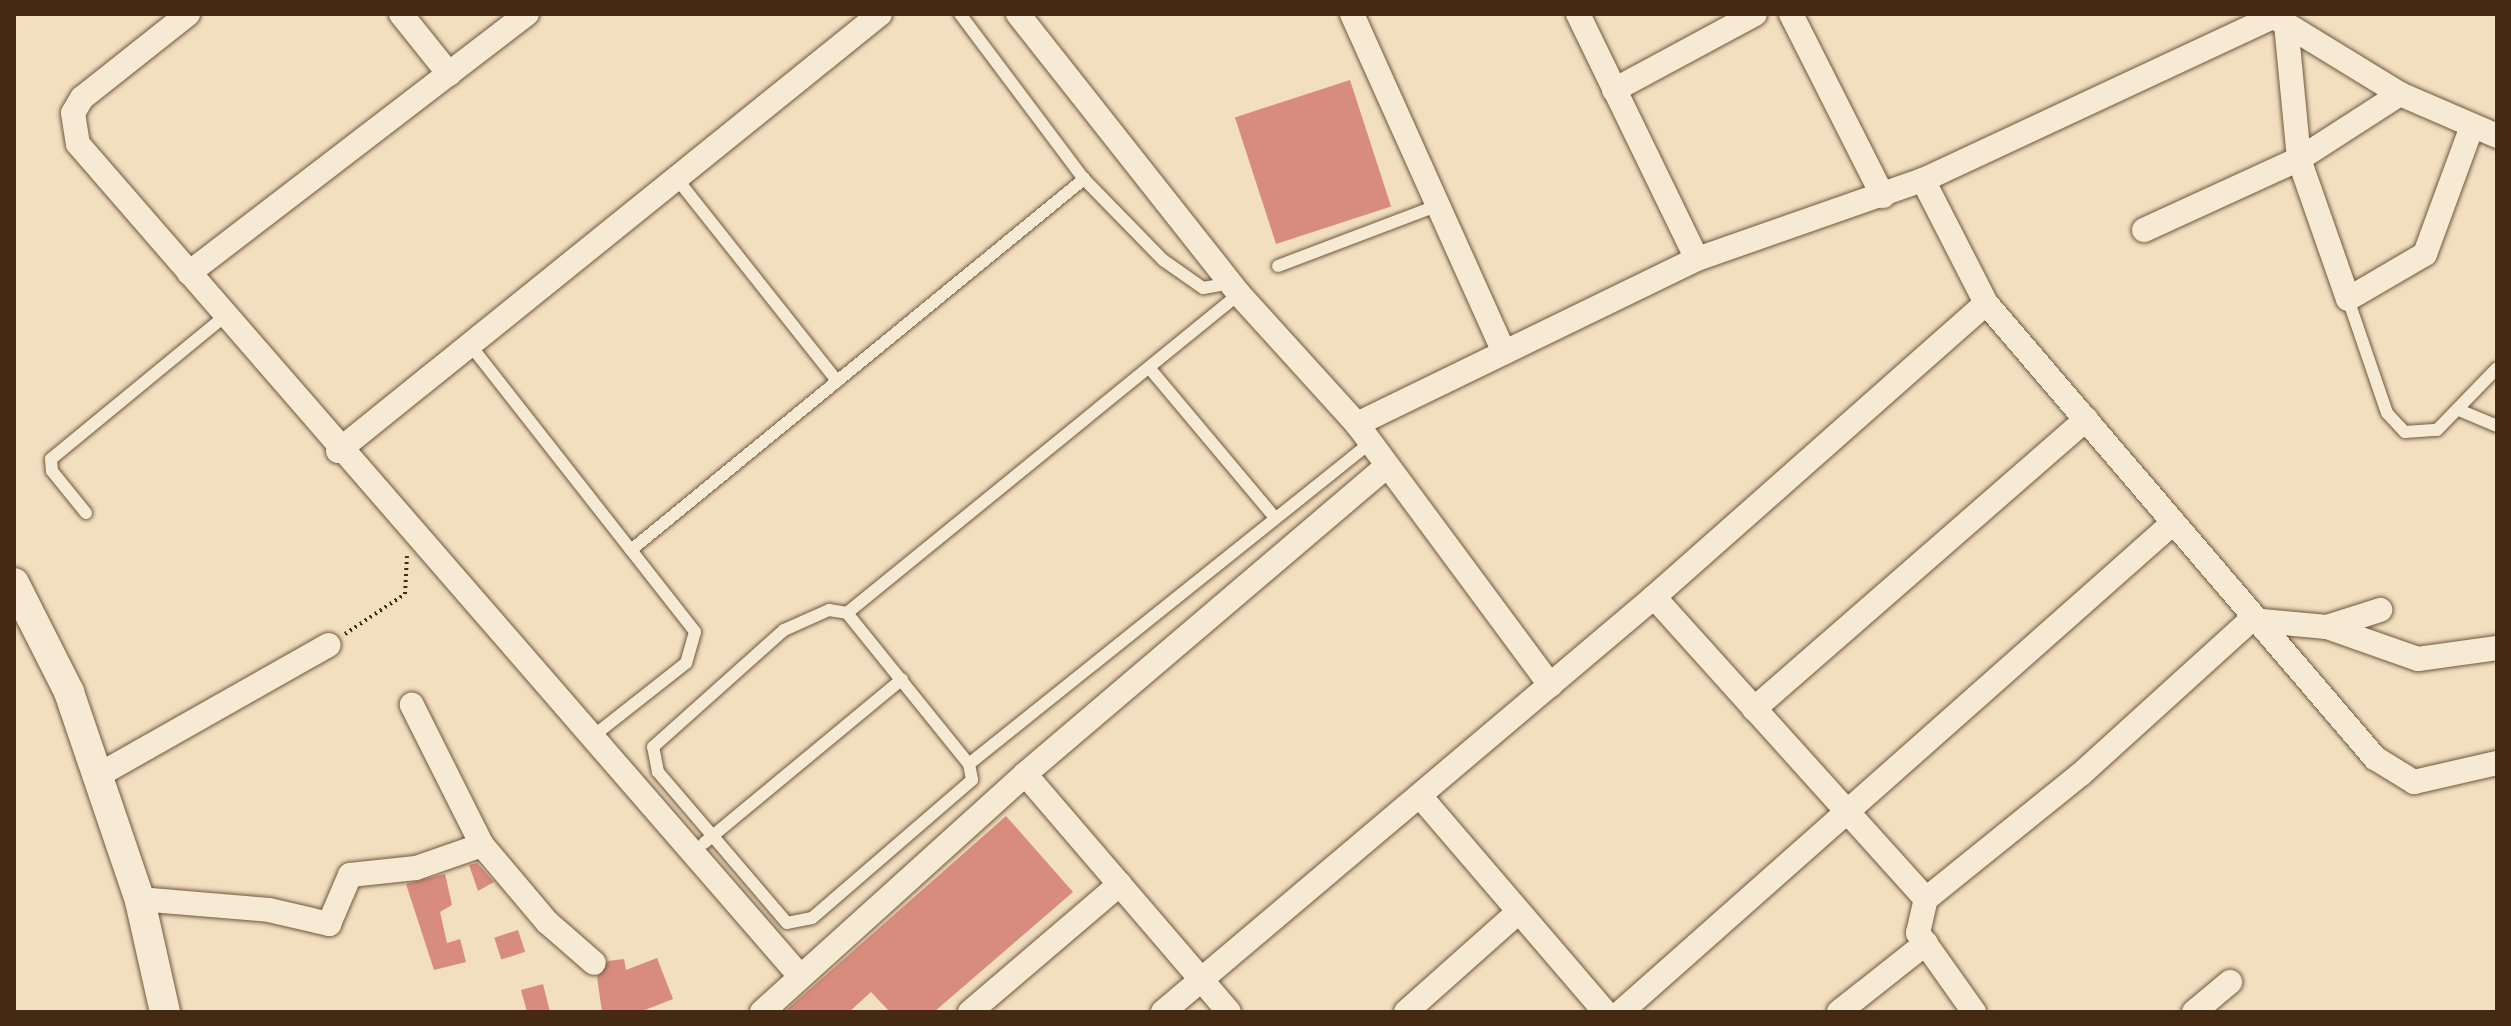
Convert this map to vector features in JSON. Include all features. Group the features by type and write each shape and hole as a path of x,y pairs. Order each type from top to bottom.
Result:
{"street":[{"path":"188,14 82,98 72,130 338,451 592,737 702,845 800,976"},
{"path":"401,14 449,74"},
{"path":"189,273 527,14"},
{"path":"338,451 880,14"},
{"path":"1018,14 1234,288 1363,433 1550,685"},
{"path":"1352,14 1504,352"},
{"path":"1578,14 1697,259"},
{"path":"1614,90 1755,14"},
{"path":"1791,14 1883,196"},
{"path":"1363,433 1504,352 1697,259 1923,180 2277,19"},
{"path":"2277,19 2400,94 2471,129 2497,136"},
{"path":"2277,19 2299,159 2348,299 2425,254 2471,129"},
{"path":"2144,230 2299,159 2400,94"},
{"path":"1923,180 1986,303 2251,620 2390,772 2414,782 2497,763"},
{"path":"1163,1012 1654,597 1986,303"},
{"path":"1754,709 2086,419"},
{"path":"762,1012 1025,774 1387,466"},
{"path":"1621,1012 2173,523"},
{"path":"14,583 69,692 139,899 165,1012"},
{"path":"1654,597 1844,816 1926,899"},
{"path":"2327,627 2380,610"},
{"path":"1974,1012 1918,933 1926,899 2081,774 2251,620 2327,627 2418,659 2497,648"},
{"path":"97,776 329,645"},
{"path":"412,705 482,845 547,922 594,963"},
{"path":"1025,774 1229,1012"},
{"path":"1420,796 1516,914 1605,1012"},
{"path":"139,899 269,910 329,924 350,875 416,868 482,845"},
{"path":"970,1012 1120,884"},
{"path":"1406,1012 1516,914"},
{"path":"1839,1012 1926,943"},
{"path":"2194,1012 2230,982"}],"lane":[{"path":"960,14 1084,179 1186,279 1213,289 1234,288"},
{"path":"677,179 837,381"},
{"path":"631,550 1084,179"},
{"path":"1278,266 1439,205"},
{"path":"847,613 969,764 972,780 959,798 800,922 773,915 702,845 653,761 658,737 797,621 847,613 1151,370 1234,288"},
{"path":"2348,299 2395,428 2418,435 2459,410 2497,368"},
{"path":"86,513 49,461 225,316"},
{"path":"471,346 695,632 695,648 592,737"},
{"path":"1151,370 1275,518"},
{"path":"2459,410 2497,426"},
{"path":"969,764 1275,518 1363,433"},
{"path":"702,845 902,679"}],"path":[{"path":"329,645 405,594 405,526"}],"building":[{"path":"1350,80 1391,206 1276,244 1235,117"},
{"path":"1006,816 1073,892 934,1012 890,1012 871,992 849,1012 784,1012"},
{"path":"477,863 494,882 478,891 469,865"},
{"path":"445,874 452,905 440,912 447,943 460,939 466,962 434,970 406,884"},
{"path":"518,930 525,952 501,960 494,938"},
{"path":"657,958 673,999 640,1012 602,1012 597,977 608,961 624,959 626,970"},
{"path":"543,984 550,1012 527,1012 521,990"}]}
